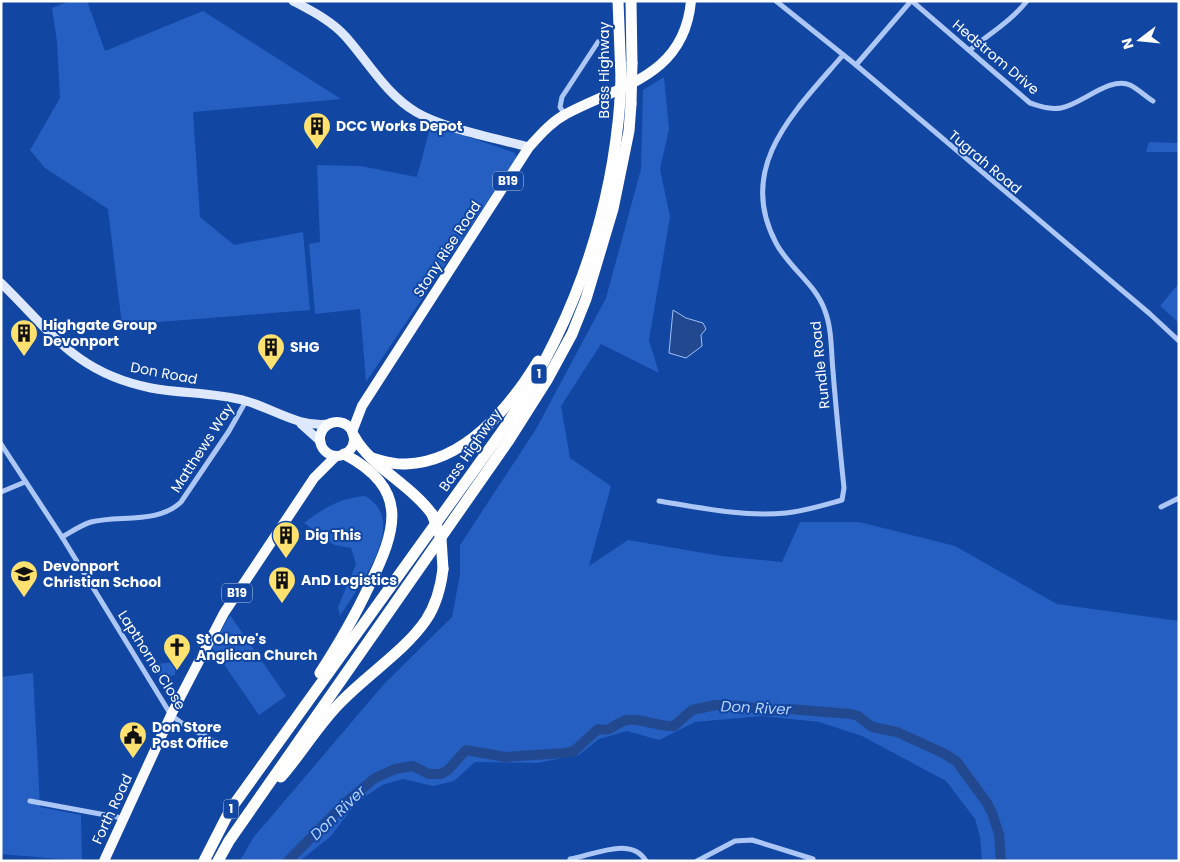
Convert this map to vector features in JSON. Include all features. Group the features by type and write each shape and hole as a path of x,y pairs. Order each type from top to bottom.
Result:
{"highway":[{"name":"Bass Highway","path":"218,861 235,832 509,440 560,357 583,308 601,253 629,131 626,102 620,78 618,1"},
{"name":"Bass Highway","path":"204,861 230,810 519,406 558,338 583,277 600,222 611,174 632,63 631,1"},
{"path":"372,458 396,464 422,462 463,444 488,425 510,402 525,381 550,340 571,295 583,277"},
{"path":"235,832 286,771 324,719 355,688 412,637 427,619 441,586 444,569 441,538 432,514 421,500 358,445 353,434"},
{"path":"266,762 338,644 364,597 390,541 392,512 384,488 372,472 340,455"}],"main road":[{"path":"293,1 332,23 346,37 376,76 398,98 417,113 446,124 529,147"},
{"name":"Stony Rise Road","path":"353,434 362,406 529,147 544,131 565,114 642,80 656,69 670,55 680,38 691,1"},
{"name":"Don Road","path":"1,283 59,344 97,369 115,377 151,388 246,401 308,425 329,424"},
{"name":"Stony Rise Road","path":"340,422 362,406"},
{"name":"Don Road","path":"294,420 322,446"},
{"path":"340,422 346,424 353,434"},
{"name":"B19","path":"171,715 224,613 314,478 322,461 322,431 329,424 340,422"},
{"name":"B19","path":"314,478 340,455 351,449 353,434"},
{"path":"322,446 340,455"},
{"name":"Forth Road","path":"104,861 122,818 171,715"}],"street":[{"name":"Tugrah Road","path":"776,1 856,65 1150,314 1179,341"},
{"path":"856,65 911,1"},
{"name":"Hedstrom Drive","path":"911,1 1030,103 1046,108 1060,108 1080,102 1094,92 1113,84 1129,84 1153,101"},
{"path":"970,50 992,31 1014,17 1027,1"},
{"path":"565,114 560,107 562,97 598,42"},
{"name":"Rundle Road","path":"659,501 714,510 764,514 788,513 842,500 844,488 828,323 816,293 777,244 766,214 763,184 768,157 781,130 843,55"},
{"name":"Matthews Way","path":"62,536 89,522 158,515 172,510 181,502 229,431 246,401"},
{"name":"Lapthorne Close","path":"1,444 62,536 171,715 219,744"},
{"path":"1,492 25,482"},
{"path":"1161,507 1179,498"},
{"path":"30,802 122,818"},
{"path":"697,861 735,841 752,840 814,859"},
{"path":"570,859 611,849 628,848 644,856 646,861"}],"shaded area":[{"path":"70,1 87,1 105,51 203,11 341,99 193,112 200,217 234,245 303,232 310,310 122,325 108,209 45,168 30,150 60,98 57,42 52,8"},
{"path":"664,77 669,129 660,169 670,217 649,340 659,373 601,344 561,406 570,458 611,486 589,566 628,540 721,556 782,562 800,522 859,522 955,546 1057,604 1179,621 1179,861 982,861 980,837 975,819 946,781 862,736 819,722 762,716 695,722 659,740 627,731 599,739 579,755 537,763 475,762 454,781 433,786 403,779 382,785 356,803 331,836 300,861 240,861 253,838 384,684 452,617 460,574 460,545 536,429 606,298 641,169 643,90"},
{"path":"431,124 515,153 517,158 366,382 360,309 315,314 309,244 320,242 317,165 360,166 417,177"},
{"path":"1149,142 1179,143 1179,152 1146,152"},
{"path":"1179,283 1179,323 1160,306"},
{"path":"673,310 686,318 703,323 706,329 701,335 702,346 686,358 669,353"},
{"path":"365,496 378,507 383,521 382,537 368,572 340,616 338,607 356,564 351,548 334,545 304,523 333,505 348,499"},
{"path":"230,615 286,696 259,715 212,647"},
{"path":"175,662 175,675 159,678 157,664"},
{"path":"33,673 40,807 81,815 82,861 1,854 1,677"}],"waterway":[{"name":"Don River","path":"288,861 346,802 375,778 395,769 413,766 429,774 441,774 448,770 466,750 505,757 565,753 574,751 598,729 606,730 623,721 644,721 674,726 692,710 716,705 743,706 769,711 789,709 851,714 858,716 872,727 897,732 945,754 957,762 987,803 999,834 1001,861"}],"place":[{"name":"DCC Works Depot","path":"317,150"},
{"name":"Highgate Group Devonport","path":"24,357"},
{"name":"SHG","path":"271,371"},
{"name":"Dig This","path":"286,559"},
{"name":"Devonport Christian School","path":"24,598"},
{"name":"AnD Logistics","path":"282,604"},
{"name":"St Olave's Anglican Church","path":"177,671"},
{"name":"Don Store Post Office","path":"133,759"}]}
